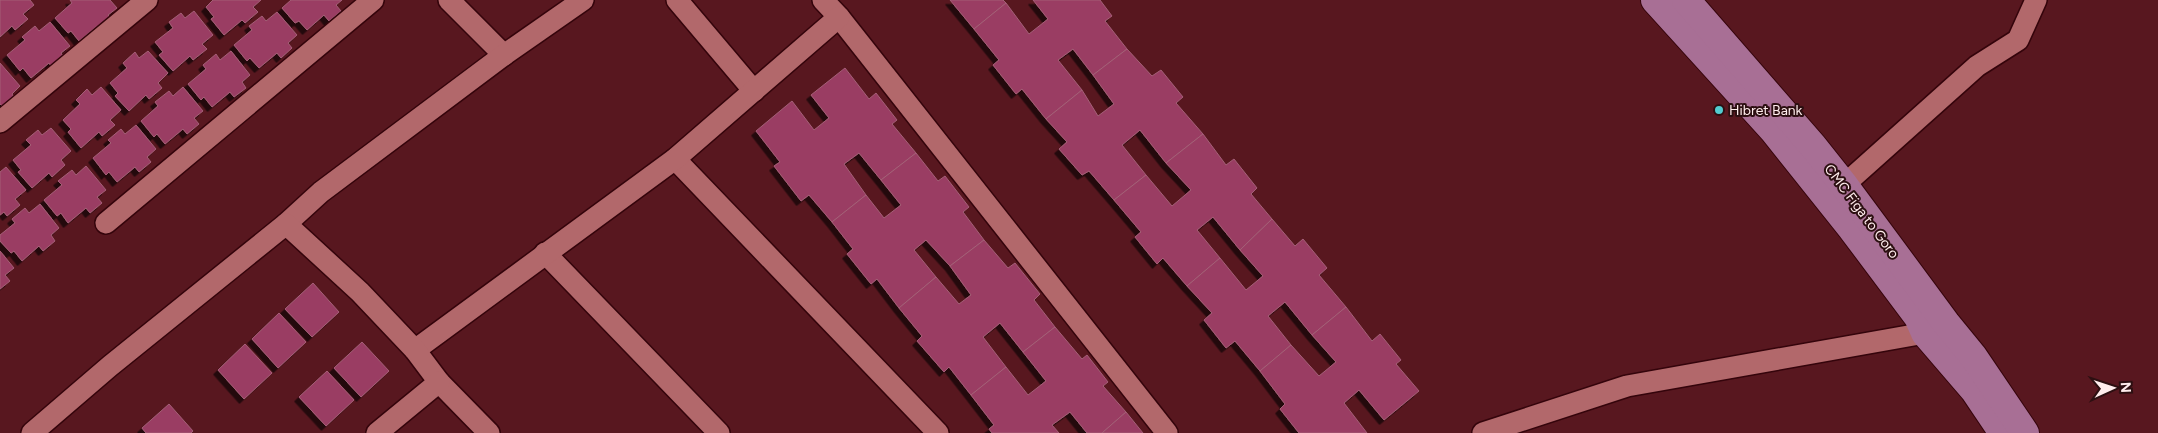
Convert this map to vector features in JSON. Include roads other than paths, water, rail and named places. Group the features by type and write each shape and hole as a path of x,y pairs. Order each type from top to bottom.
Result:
{"main road":[{"path":"1655,0 1681,12 1858,236 1918,317 1935,328 2003,433"},
{"name":"CMC Figa to Goro","path":"1681,12 1813,146 1844,185 1935,328 1973,356 2025,433"}],"street":[{"path":"0,122 147,0"},
{"path":"106,222 373,0"},
{"path":"449,0 504,55"},
{"path":"677,0 754,91"},
{"path":"824,0 1167,433"},
{"path":"1844,185 1977,66 2018,40 2036,0"},
{"path":"32,433 110,366 286,224 321,192 504,55 568,4"},
{"path":"415,350 675,159 839,17"},
{"path":"675,159 938,433"},
{"path":"286,224 360,292 415,350 439,382 489,433"},
{"path":"545,253 719,433"},
{"path":"1483,433 1627,386 1935,328"},
{"path":"377,433 439,382"}],"place":[{"name":"Hibret Bank","path":"1719,110"}]}
